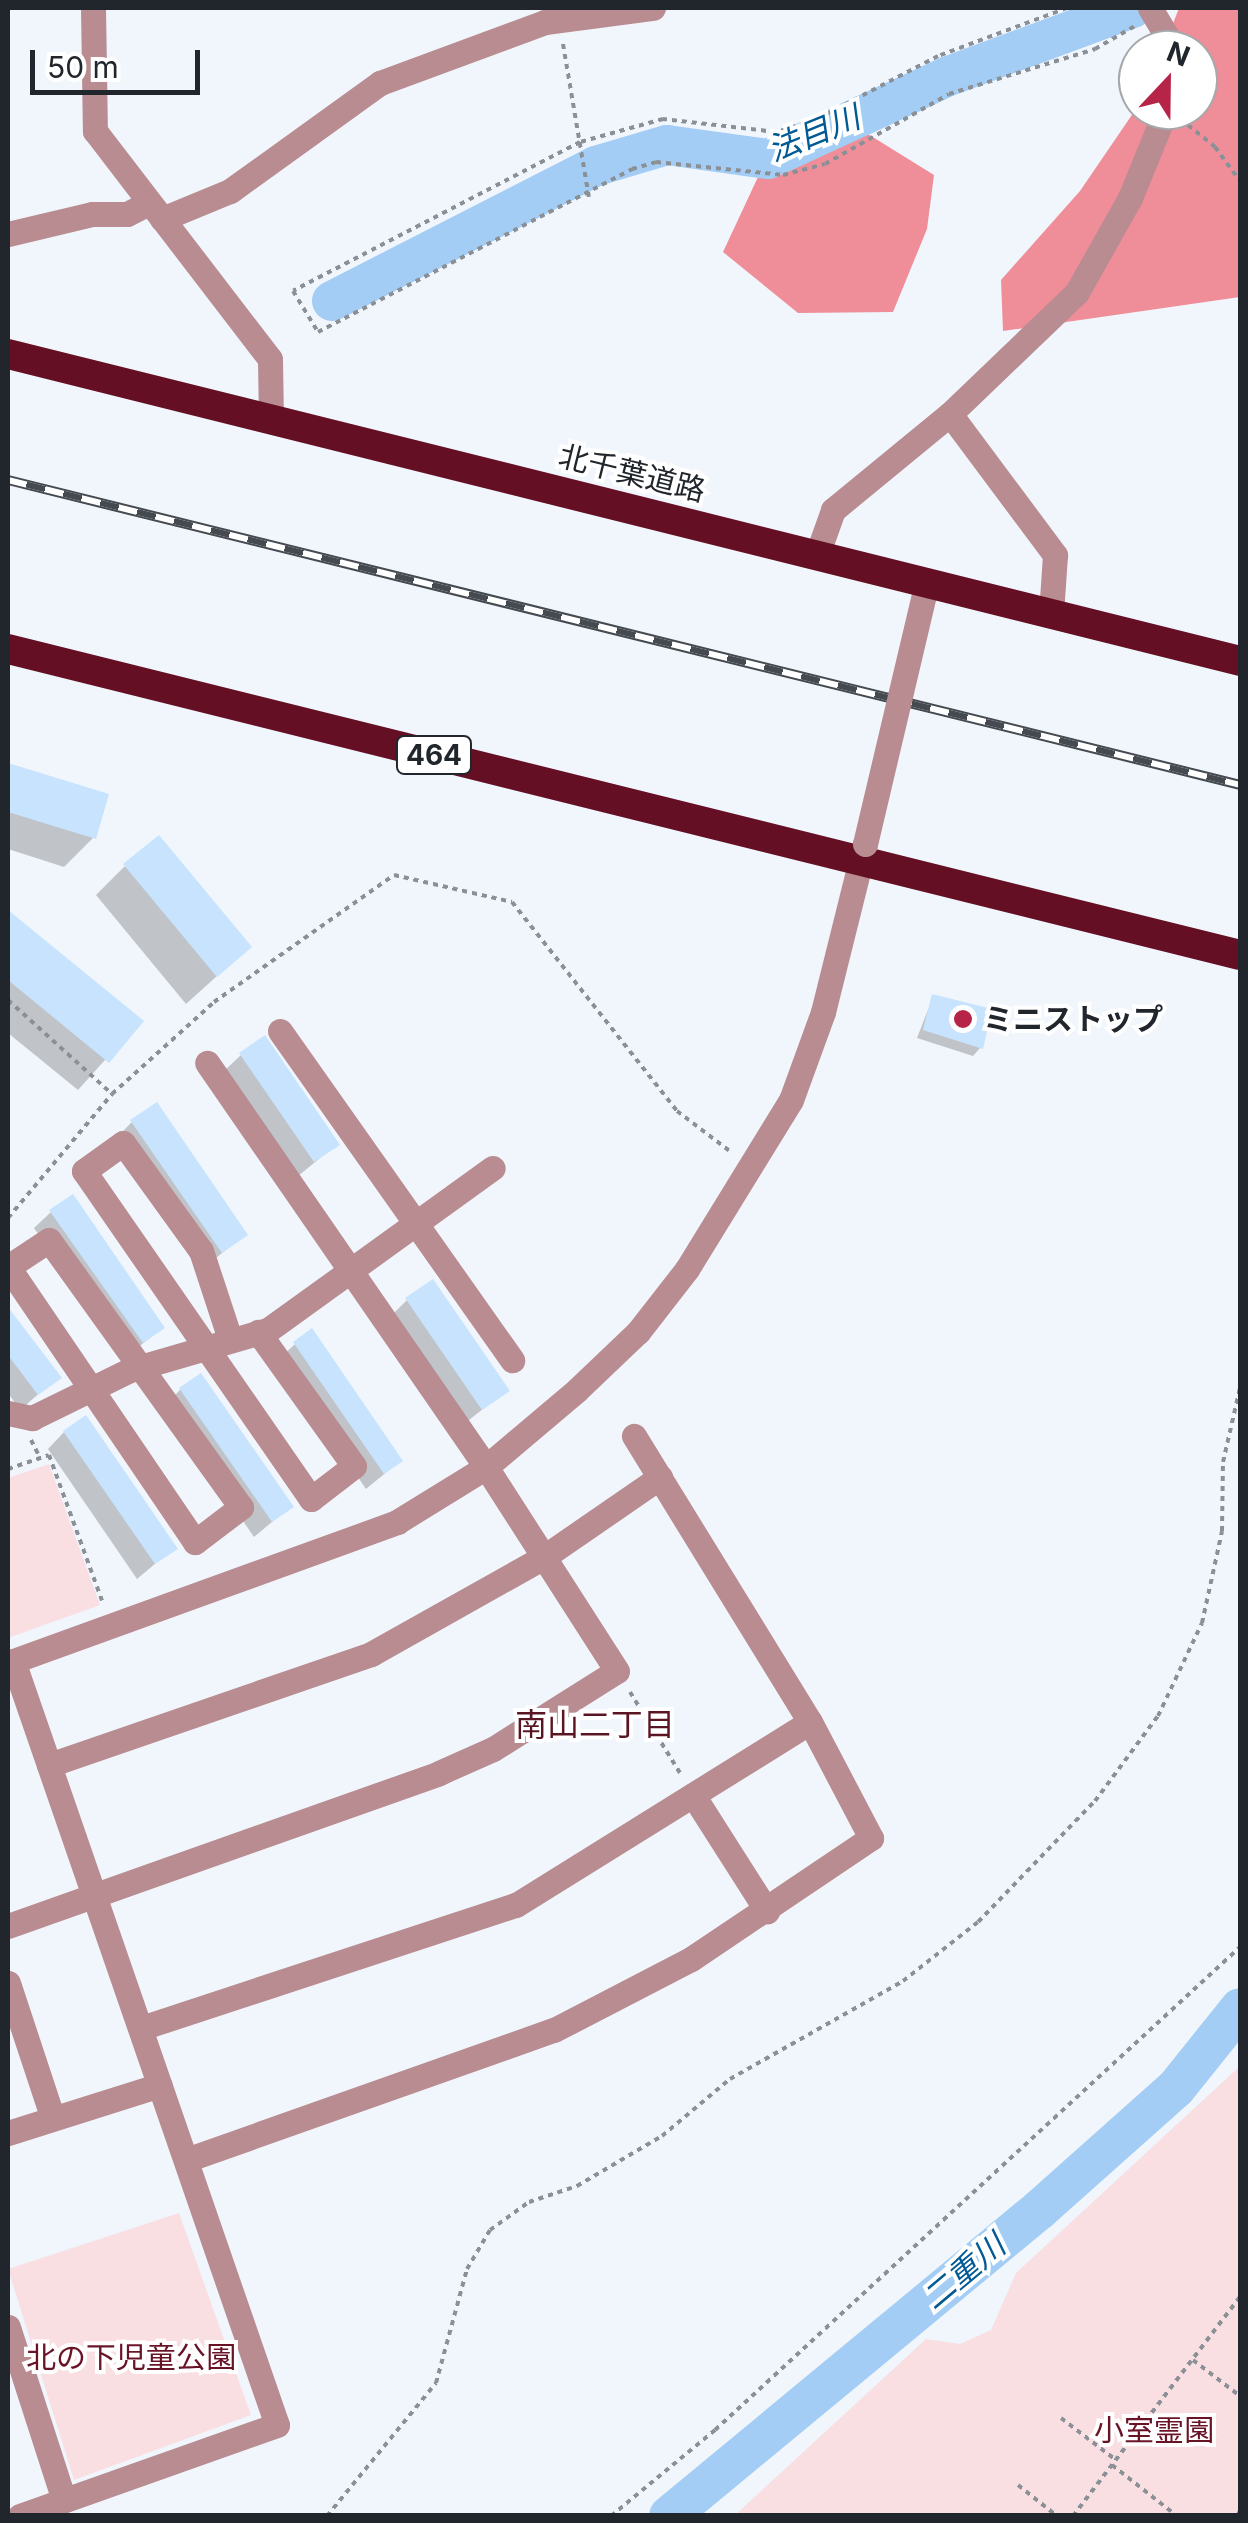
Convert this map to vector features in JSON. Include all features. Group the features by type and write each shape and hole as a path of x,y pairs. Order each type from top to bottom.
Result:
{"highway":[{"name":"北千葉道路","path":"8,354 817,555 924,593 1051,614 1240,661"},
{"name":"464","path":"8,649 862,853 1240,956"}],"street":[{"path":"93,8 95,131 270,359 272,420"},
{"path":"8,234 92,214 156,211 230,191 380,83 558,20 652,8"},
{"path":"817,555 833,510 950,414 1077,292 1167,130"},
{"path":"950,414 1055,555 1051,614"},
{"path":"20,2516 277,2425 142,2028 10,1662 397,1522 486,1467 638,1332 754,1168 790,1100 823,1012 924,593"},
{"path":"280,1031 512,1360"},
{"path":"8,1926 439,1773 493,1749 616,1671 486,1467 207,1063"},
{"path":"230,1339 201,1251 124,1143 84,1170 310,1499 354,1466 258,1332"},
{"path":"8,1412 32,1418 92,1385 203,1345 258,1332 353,1271 492,1168"},
{"path":"48,1240 143,1366 241,1507 195,1542 8,1266 48,1240"},
{"path":"186,2160 554,2030 766,1911 871,1838 810,1722 634,1436"},
{"path":"49,1764 370,1654 544,1557 660,1477"},
{"path":"142,2028 516,1905 810,1722"},
{"path":"693,1795 766,1911"},
{"path":"8,1982 52,2116"},
{"path":"8,2133 160,2085"},
{"path":"8,2327 64,2500"}],"path":[{"path":"1067,8 938,56 815,120 776,132 662,120 580,142 293,292 318,332 656,162 783,175 826,164 949,94 1095,49 1154,11"},
{"path":"558,20 589,197"},
{"path":"1194,130 1215,146 1240,182"},
{"path":"8,1218 112,1094 214,1002 394,875 512,902 676,1111 754,1168"},
{"path":"8,1000 112,1094"},
{"path":"328,2516 436,2383 467,2270 490,2230 529,2202 577,2186 662,2136 730,2079 903,1981 978,1922 1095,1802 1158,1716 1202,1623 1222,1531 1223,1462 1240,1388"},
{"path":"8,1469 50,1454 112,1627"},
{"path":"616,1671 693,1795"},
{"path":"610,2516 715,2430 1240,1947"},
{"path":"1073,2516 1240,2297"},
{"path":"1192,2360 1240,2396"},
{"path":"1061,2418 1177,2516"},
{"path":"1018,2485 1058,2516"}],"green space":[{"path":"49,1464 100,1605 8,1638 8,1478"},
{"name":"小室霊園","path":"1240,2066 1240,2515 735,2515 926,2339 960,2344 991,2330 1016,2273"},
{"name":"北の下児童公園","path":"179,2213 251,2415 74,2480 8,2269"}],"shaded area":[{"path":"1179,8 1240,8 1240,297 1003,331 1001,280 1080,191 1122,130 1218,130 1218,30 1171,30"},
{"path":"863,131 934,175 927,229 893,312 798,313 723,252 758,177"}],"building":[{"path":"8,763 109,794 96,839 8,812"},
{"path":"159,835 252,947 217,977 123,864"},
{"path":"8,910 144,1021 109,1063 8,980"},
{"path":"932,994 992,1009 983,1049 923,1030"},
{"path":"265,1035 340,1145 314,1162 239,1053"},
{"path":"157,1102 248,1235 222,1253 130,1120"},
{"path":"73,1194 165,1328 143,1343 49,1210"},
{"path":"433,1279 510,1391 482,1410 405,1298"},
{"path":"8,1307 62,1378 38,1395 8,1355"},
{"path":"312,1328 403,1461 384,1474 293,1342"},
{"path":"201,1373 294,1507 272,1522 179,1388"},
{"path":"86,1415 178,1549 155,1564 63,1431"}],"waterway":[{"name":"法目川","path":"332,301 596,166 667,145 768,159 946,77 1133,8"},
{"name":"二重川","path":"669,2516 1039,2210 1176,2088 1240,2008"}],"railway":[{"path":"8,480 1240,785"}],"place":[{"name":"ミニストップ","path":"963,1019"}],"district":[{"name":"南山二丁目","path":"595,1725"}]}
